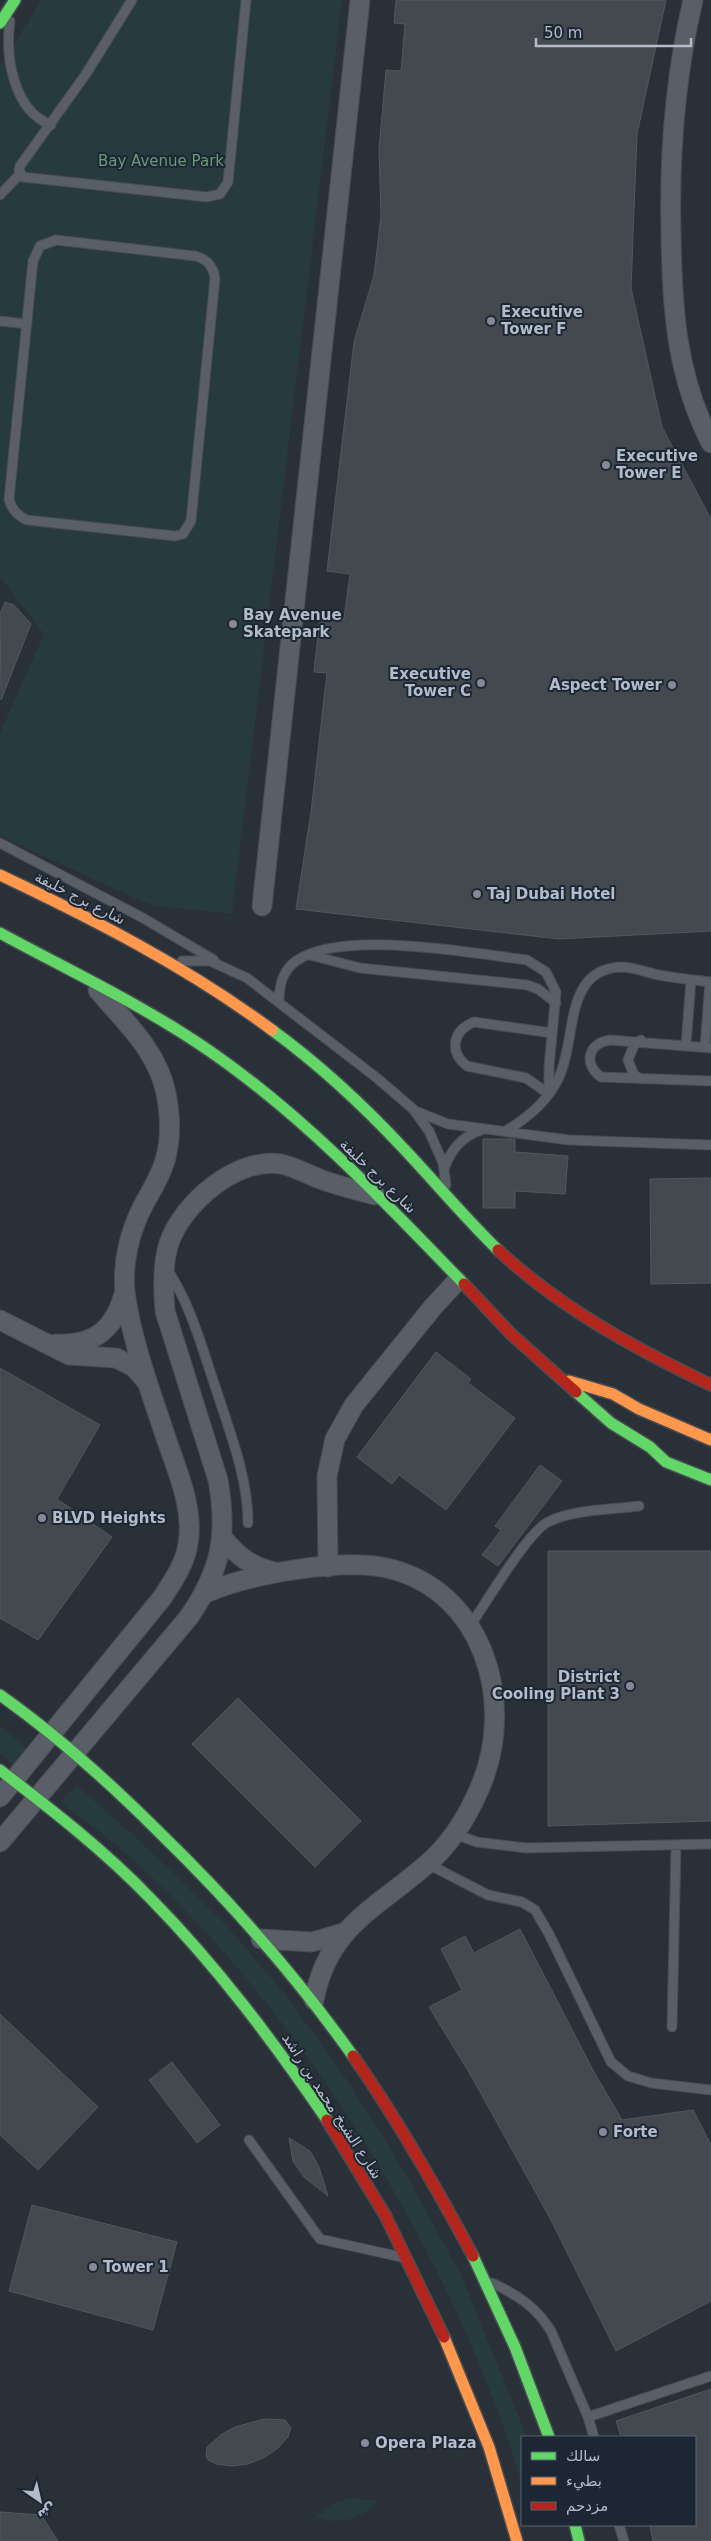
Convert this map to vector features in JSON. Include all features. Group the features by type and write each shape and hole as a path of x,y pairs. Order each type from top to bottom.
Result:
{"street":[{"path":"262,906 360,0"},
{"path":"693,0 679,67 671,147 673,316 684,372 697,411 711,442"},
{"path":"0,23 13,3"},
{"name":"شارع برج خليفة","path":"0,875 103,926 170,963 230,999 276,1031 318,1066 370,1114 446,1197 509,1259 579,1313 637,1348 711,1385"},
{"name":"شارع برج خليفة","path":"0,933 179,1030 213,1053 294,1117 380,1197 457,1281 510,1334 611,1423 650,1447 666,1462 711,1480"},
{"path":"47,1343 67,1345 93,1339 113,1321 120,1309 125,1291 130,1238 136,1221 166,1158 170,1140 166,1094 153,1057 143,1041 93,984"},
{"path":"0,1842 190,1617 206,1593 217,1566 223,1538 223,1509 218,1480 165,1311 164,1265 169,1242 181,1219 194,1202 235,1171 259,1165 279,1164 295,1168 321,1180 380,1197"},
{"path":"328,1567 327,1476 335,1439 354,1405 433,1307 457,1281"},
{"path":"0,1797 7,1775 52,1734 162,1598 179,1571 188,1544 189,1516 182,1488 147,1382 134,1336 125,1291"},
{"path":"0,1320 69,1355 116,1358 134,1367 147,1382"},
{"path":"563,1379 613,1394 639,1409 711,1440"},
{"path":"650,1447 668,1446"},
{"path":"223,1538 234,1551 248,1562 264,1570 281,1573"},
{"path":"206,1593 242,1579 281,1573 358,1565 387,1568 415,1578 440,1594 470,1626 483,1649 491,1674 495,1700 490,1755 482,1783 470,1810 454,1834 428,1864 343,1934 323,1964 314,2000"},
{"path":"0,1695 77,1752 175,1845 314,2000 378,2089 435,2182 485,2280 519,2357 549,2436"},
{"name":"شارع الشيخ محمد بن راشد","path":"7,1775 38,1798 136,1886 181,1930 253,2014 324,2114 407,2258 435,2314 499,2476 517,2541"},
{"path":"261,1939 312,1942 343,1934"},
{"path":"575,2526 579,2541"}],"lane":[{"path":"0,195 20,174 20,166 86,74 132,0"},
{"path":"20,174 26,179 207,198 220,194 228,182 246,0"},
{"path":"13,3 8,46 13,76 19,91 36,117 51,125"},
{"path":"56,240 195,256 209,263 215,278 191,521 183,534 175,536 27,520 18,516 12,508 9,499 27,324 35,252 48,241 56,240"},
{"path":"0,321 27,324"},
{"path":"0,843 143,918 232,970 279,1002 362,1066 413,1109 429,1131 437,1146 444,1169 446,1197"},
{"path":"279,1002 279,986 285,972 296,962 310,955 350,946 385,944 527,960 546,972 554,987 556,1004 552,1033 549,1094"},
{"path":"310,955 360,968 527,985 542,992 556,1004"},
{"path":"170,963 194,960 210,961 232,970"},
{"path":"506,1130 523,1121 549,1094 566,1060 577,998 584,986 594,975 607,969 621,967 711,982 708,1047 641,1040 601,1041 594,1046 590,1054 590,1064 594,1072 601,1077 711,1082"},
{"path":"686,1045 691,980"},
{"path":"549,1094 526,1078 468,1066 460,1060 455,1051 455,1042 458,1033 465,1026 474,1022 552,1033"},
{"path":"641,1040 634,1045 628,1060 634,1075 641,1079"},
{"path":"413,1109 448,1124 506,1130 538,1136 601,1143 711,1145"},
{"path":"444,1169 454,1148 472,1133 483,1129"},
{"path":"164,1265 181,1292 193,1321 239,1462 246,1492 248,1523"},
{"path":"470,1626 528,1541 547,1523 571,1515 639,1506"},
{"path":"454,1834 478,1842 526,1848 711,1844"},
{"path":"672,2027 676,1845"},
{"path":"428,1864 488,1895 522,1902 535,1910 550,1934 611,2062 628,2076 651,2083 711,2090"},
{"path":"249,2140 320,2239 407,2258"},
{"path":"485,2280 526,2301 544,2320 551,2331 588,2417 594,2436"},
{"path":"588,2417 711,2376"},
{"path":"619,2526 624,2541"}],"green space":[{"name":"Bay Avenue Park","path":"42,0 342,0 232,914 158,906 141,901 0,836 0,733 44,634 0,577 0,65"},
{"path":"0,1726 32,1753 17,1768 0,1754"},
{"path":"77,1786 142,1843 223,1922 285,1994 349,2083 403,2169 461,2275 527,2436 521,2436 521,2482 494,2400 458,2314 415,2229 366,2145 312,2065 255,1989 194,1919 122,1850 60,1802"},
{"path":"351,2498 378,2501 357,2517 341,2521 315,2518 337,2502"}],"building":[{"path":"396,0 666,0 637,134 631,288 662,427 711,519 711,931 559,939 296,909 311,812 327,673 314,672 320,616 344,619 350,574 327,571 354,342 374,275 381,216 379,149 386,70 401,71 405,24 394,23"},
{"path":"5,602 14,605 31,624 1,700 0,614"},
{"path":"483,1139 515,1139 515,1152 568,1156 565,1194 515,1191 515,1208 483,1208"},
{"path":"711,1178 711,1283 651,1284 650,1179"},
{"path":"436,1352 471,1379 468,1383 515,1418 446,1510 399,1475 392,1484 357,1457"},
{"name":"BLVD Heights","path":"0,1368 100,1425 57,1499 112,1537 38,1640 0,1618"},
{"path":"540,1465 562,1481 498,1566 482,1555 501,1530 495,1526"},
{"name":"District Cooling Plant 3","path":"548,1551 711,1551 711,1821 548,1826"},
{"path":"238,1698 361,1821 315,1867 192,1744"},
{"name":"Forte","path":"520,1929 594,2072 622,2120 693,2110 711,2145 711,2301 616,2351 551,2220 470,2074 429,2007 462,1990 441,1949 465,1936 474,1953"},
{"path":"0,2014 98,2107 38,2170 0,2135"},
{"path":"172,2062 220,2125 197,2143 149,2080"},
{"path":"289,2138 310,2151 319,2167 328,2196 304,2177 293,2161"},
{"name":"Tower 1","path":"32,2205 177,2242 153,2330 9,2291"},
{"path":"711,2389 711,2541 653,2541 650,2526 696,2526 696,2436 621,2436 616,2421"},
{"path":"264,2419 285,2420 291,2428 288,2437 277,2449 263,2458 248,2464 232,2466 216,2464 208,2460 206,2456 207,2447 222,2434 235,2427"},
{"path":"0,2512 41,2515 58,2541 0,2541"}],"traffic: fast":[{"path":"0,23 15,0"},
{"path":"0,933 160,1019 246,1077 312,1132 464,1284"},
{"path":"272,1030 324,1072 374,1118 498,1250"},
{"path":"576,1392 611,1423 650,1447 666,1462 711,1480"},
{"path":"0,1695 83,1761 122,1796 186,1859 286,1968 353,2056"},
{"path":"0,1770 96,1847 175,1924 243,2005 327,2120"},
{"path":"473,2256 515,2347 549,2436"},
{"path":"575,2526 579,2541"}],"traffic: slow":[{"path":"0,875 71,909 174,965 272,1030"},
{"path":"569,1381 613,1394 639,1409 711,1440"},
{"path":"444,2337 489,2447 517,2541"}],"traffic: jam":[{"path":"498,1250 522,1271 573,1309 627,1342 711,1385"},
{"path":"464,1284 511,1334 576,1392"},
{"path":"353,2056 416,2154 473,2256"},
{"path":"327,2120 385,2215 444,2337"}],"place":[{"name":"Executive Tower F","path":"491,321"},
{"name":"Executive Tower E","path":"606,465"},
{"name":"Bay Avenue Skatepark","path":"233,624"},
{"name":"Executive Tower C","path":"481,683"},
{"name":"Aspect Tower","path":"672,685"},
{"name":"Taj Dubai Hotel","path":"477,894"},
{"name":"BLVD Heights","path":"42,1518"},
{"name":"District Cooling Plant 3","path":"630,1686"},
{"name":"Forte","path":"603,2132"},
{"name":"Tower 1","path":"93,2267"},
{"name":"Opera Plaza","path":"365,2443"}]}
